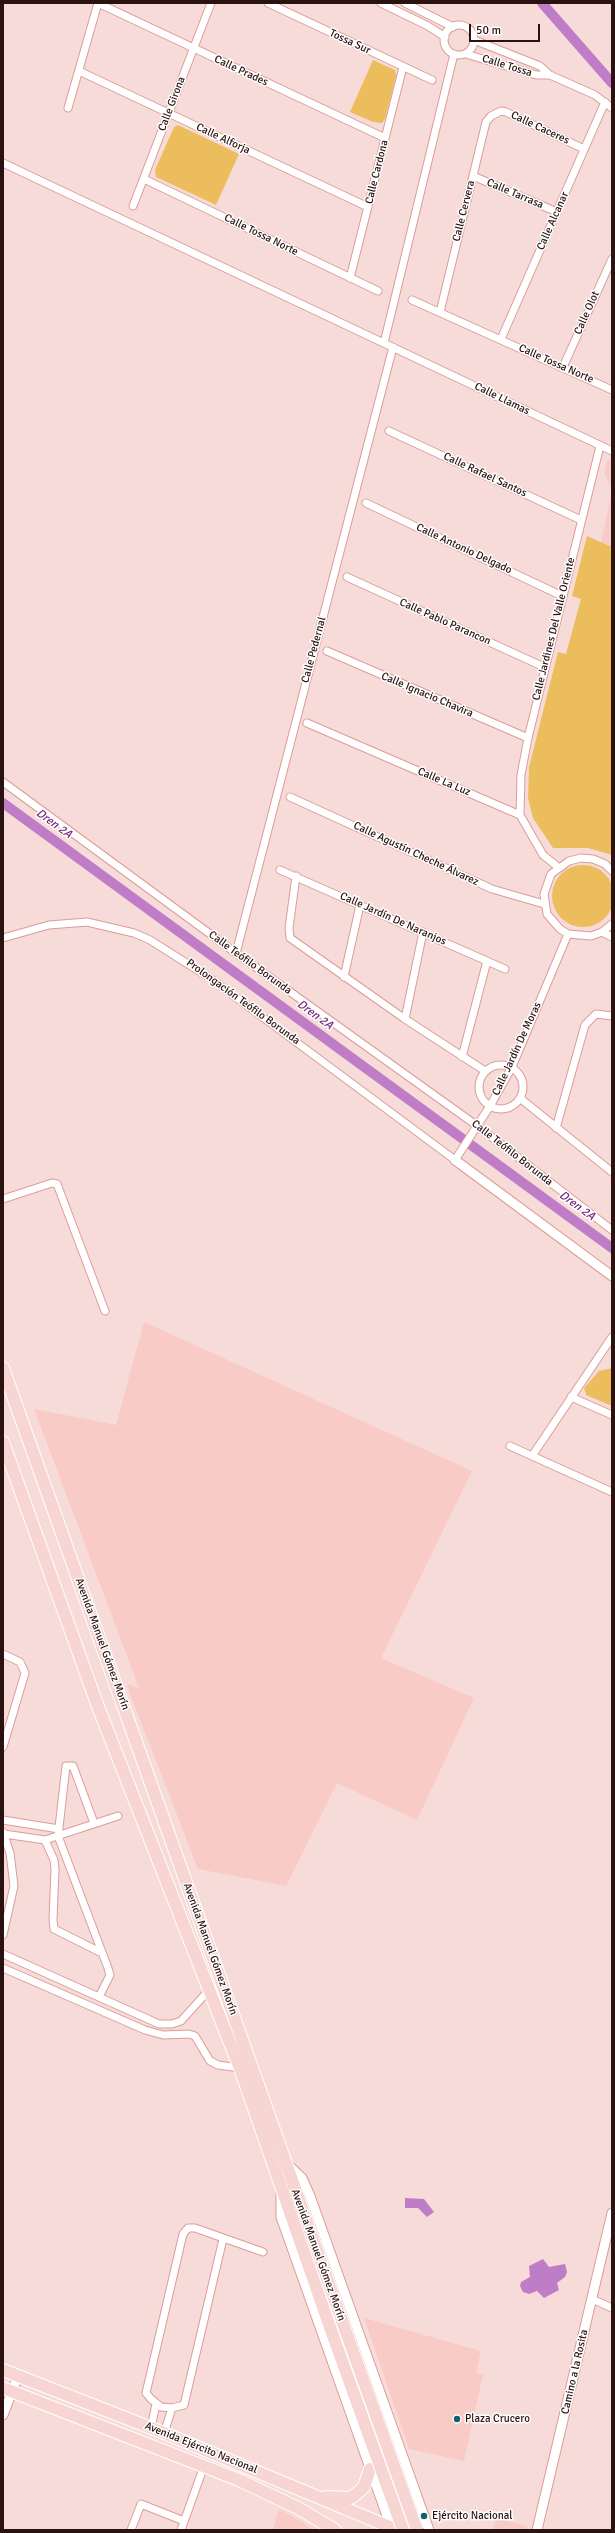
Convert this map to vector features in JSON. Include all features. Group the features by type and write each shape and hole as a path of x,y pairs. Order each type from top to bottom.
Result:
{"main road":[{"name":"Avenida Manuel Gómez Morín","path":"3,1368 418,2530"},
{"name":"Avenida Manuel Gómez Morín","path":"3,1442 97,1704 240,2068 332,2333 396,2529"},
{"name":"Avenida Ejército Nacional","path":"3,2370 164,2433 396,2529"},
{"name":"Avenida Ejército Nacional","path":"7,2390 204,2466 271,2495 335,2530"},
{"path":"316,2497 344,2498 355,2495 364,2487 370,2470"}],"street":[{"name":"Calle Prades","path":"98,3 385,138"},
{"path":"68,108 98,3"},
{"name":"Calle Girona","path":"133,206 211,3"},
{"name":"Tossa Sur","path":"268,3 432,80"},
{"path":"381,3 428,26 445,37 447,48 454,54 384,343"},
{"name":"Calle Tossa","path":"405,3 453,27 465,27 472,32 474,40 473,46 466,54"},
{"path":"445,37 453,27"},
{"name":"Calle Tossa","path":"474,40 540,66 550,75 595,95 612,108"},
{"name":"Calle Tossa","path":"454,54 466,54 536,75 550,75"},
{"name":"Calle Cardona","path":"350,278 403,67"},
{"name":"Calle Alforja","path":"79,71 368,207"},
{"name":"Calle Alcanar","path":"501,339 605,102"},
{"name":"Calle Caceres","path":"495,113 506,112 584,149"},
{"name":"Calle Cervera","path":"440,312 486,122 495,113"},
{"name":"Calle Llamas","path":"3,163 612,451"},
{"name":"Calle Tarrasa","path":"473,176 556,212"},
{"name":"Calle Tossa Norte","path":"144,179 378,291"},
{"name":"Calle Olot","path":"563,368 612,259"},
{"name":"Calle Tossa Norte","path":"412,300 612,390"},
{"name":"Calle Pedernal","path":"236,953 393,347"},
{"name":"Calle Rafael Santos","path":"389,431 581,520"},
{"name":"Calle Jardines Del Valle Oriente","path":"520,815 521,775 528,738 544,667 600,446"},
{"name":"Calle Antonio Delgado","path":"366,503 562,596"},
{"name":"Calle Pablo Parancon","path":"347,577 544,667"},
{"name":"Calle Ignacio Chavira","path":"327,652 528,738"},
{"name":"Calle La Luz","path":"307,723 520,815"},
{"name":"Calle Teófilo Borunda","path":"3,782 236,953 476,1125 612,1230"},
{"name":"Calle Agustín Cheche Álvarez","path":"290,797 492,889 544,904"},
{"path":"520,815 543,855 558,867"},
{"path":"612,871 605,864 593,859 581,858 569,860 558,867 546,884 544,904 552,922 568,934 591,936 602,932 612,924"},
{"name":"Calle Jardín De Naranjos","path":"280,870 505,969"},
{"name":"Calle Jardín De Moras","path":"296,876 289,934 294,942 405,1019 485,1071"},
{"path":"344,977 360,904"},
{"name":"Prolongación Teófilo Borunda","path":"3,938 49,924 80,922 103,925 150,940 210,978 457,1156"},
{"path":"405,1019 423,932"},
{"path":"602,932 612,937"},
{"name":"Calle Jardín De Moras","path":"457,1156 471,1132 490,1106 512,1067 568,934"},
{"path":"462,1057 487,960"},
{"path":"556,1128 585,1025 596,1014 612,1016"},
{"path":"499,1064 512,1067 523,1078 524,1092 520,1099 510,1108 503,1109 490,1106 480,1093 479,1086 485,1071 499,1064"},
{"path":"520,1099 612,1171"},
{"path":"457,1156 612,1276"},
{"path":"3,1199 52,1183 57,1184 105,1311"},
{"path":"532,1456 612,1337"},
{"path":"571,1397 612,1415"},
{"path":"510,1446 612,1492"},
{"path":"3,1654 20,1662 25,1673 4,1732 3,1747"},
{"path":"94,1823 73,1766 66,1766 59,1832 110,1975 99,1997"},
{"path":"3,1935 14,1886 10,1853 4,1833 45,1840 59,1832 118,1816"},
{"path":"3,1820 59,1832"},
{"path":"45,1840 54,1860 56,1870 53,1920 54,1929 102,1953"},
{"path":"3,1954 159,2024 172,2024 181,2021 189,2014 209,1990 223,1985"},
{"path":"3,1968 145,2030 163,2035 190,2034 195,2036 210,2062 218,2065 240,2068"},
{"path":"286,2163 302,2178 310,2196 429,2530"},
{"path":"281,2186 281,2217 370,2470 382,2501 396,2529"},
{"name":"Camino a la Rosita","path":"537,2530 612,2213"},
{"path":"223,2238 184,2405 172,2408 156,2404 146,2393 183,2234 188,2228 195,2228 263,2252"},
{"path":"592,2299 612,2308"},
{"path":"3,2415 7,2390 18,2376"},
{"path":"151,2428 156,2404"},
{"path":"164,2433 172,2408"},
{"path":"181,2530 204,2466"},
{"path":"382,2501 393,2506 403,2507 411,2503 416,2494"},
{"path":"131,2530 141,2504 184,2521"}],"shaded area":[{"path":"373,60 395,70 396,76 385,119 382,123 373,122 350,112"},
{"path":"178,125 239,154 216,205 156,177 155,170 174,127"},
{"path":"612,458 612,489 604,473 607,461"},
{"path":"612,492 612,547 601,542"},
{"path":"587,536 612,547 612,855 588,848 553,848 533,818 528,798 529,767 558,652 566,654 581,599 572,596"},
{"path":"583,865 595,867 605,874 612,884 614,896 612,908 605,918 595,925 583,927 571,925 561,918 554,908 552,896 554,884 561,874 571,867"},
{"path":"144,1322 472,1471 381,1658 474,1698 417,1820 337,1783 286,1886 198,1869 127,1686 129,1684 139,1688 34,1409 116,1425"},
{"path":"612,1368 612,1406 586,1395 584,1388 599,1371"},
{"path":"405,2198 424,2199 434,2212 427,2217 418,2208 405,2208"},
{"path":"543,2259 549,2267 565,2264 567,2272 565,2277 557,2283 559,2290 544,2298 537,2291 529,2294 523,2292 520,2286 521,2282 530,2277 529,2266"},
{"path":"364,2318 481,2351 476,2373 483,2375 464,2461 409,2449"},
{"path":"279,2509 304,2523 312,2530 273,2530"},
{"path":"496,2518 527,2526 526,2530 493,2530"}],"waterway":[{"path":"542,3 612,83"},
{"name":"Dren 2A","path":"3,803 612,1248"}],"place":[{"name":"Plaza Crucero","path":"457,2419"},
{"name":"Ejército Nacional","path":"424,2516"}]}
